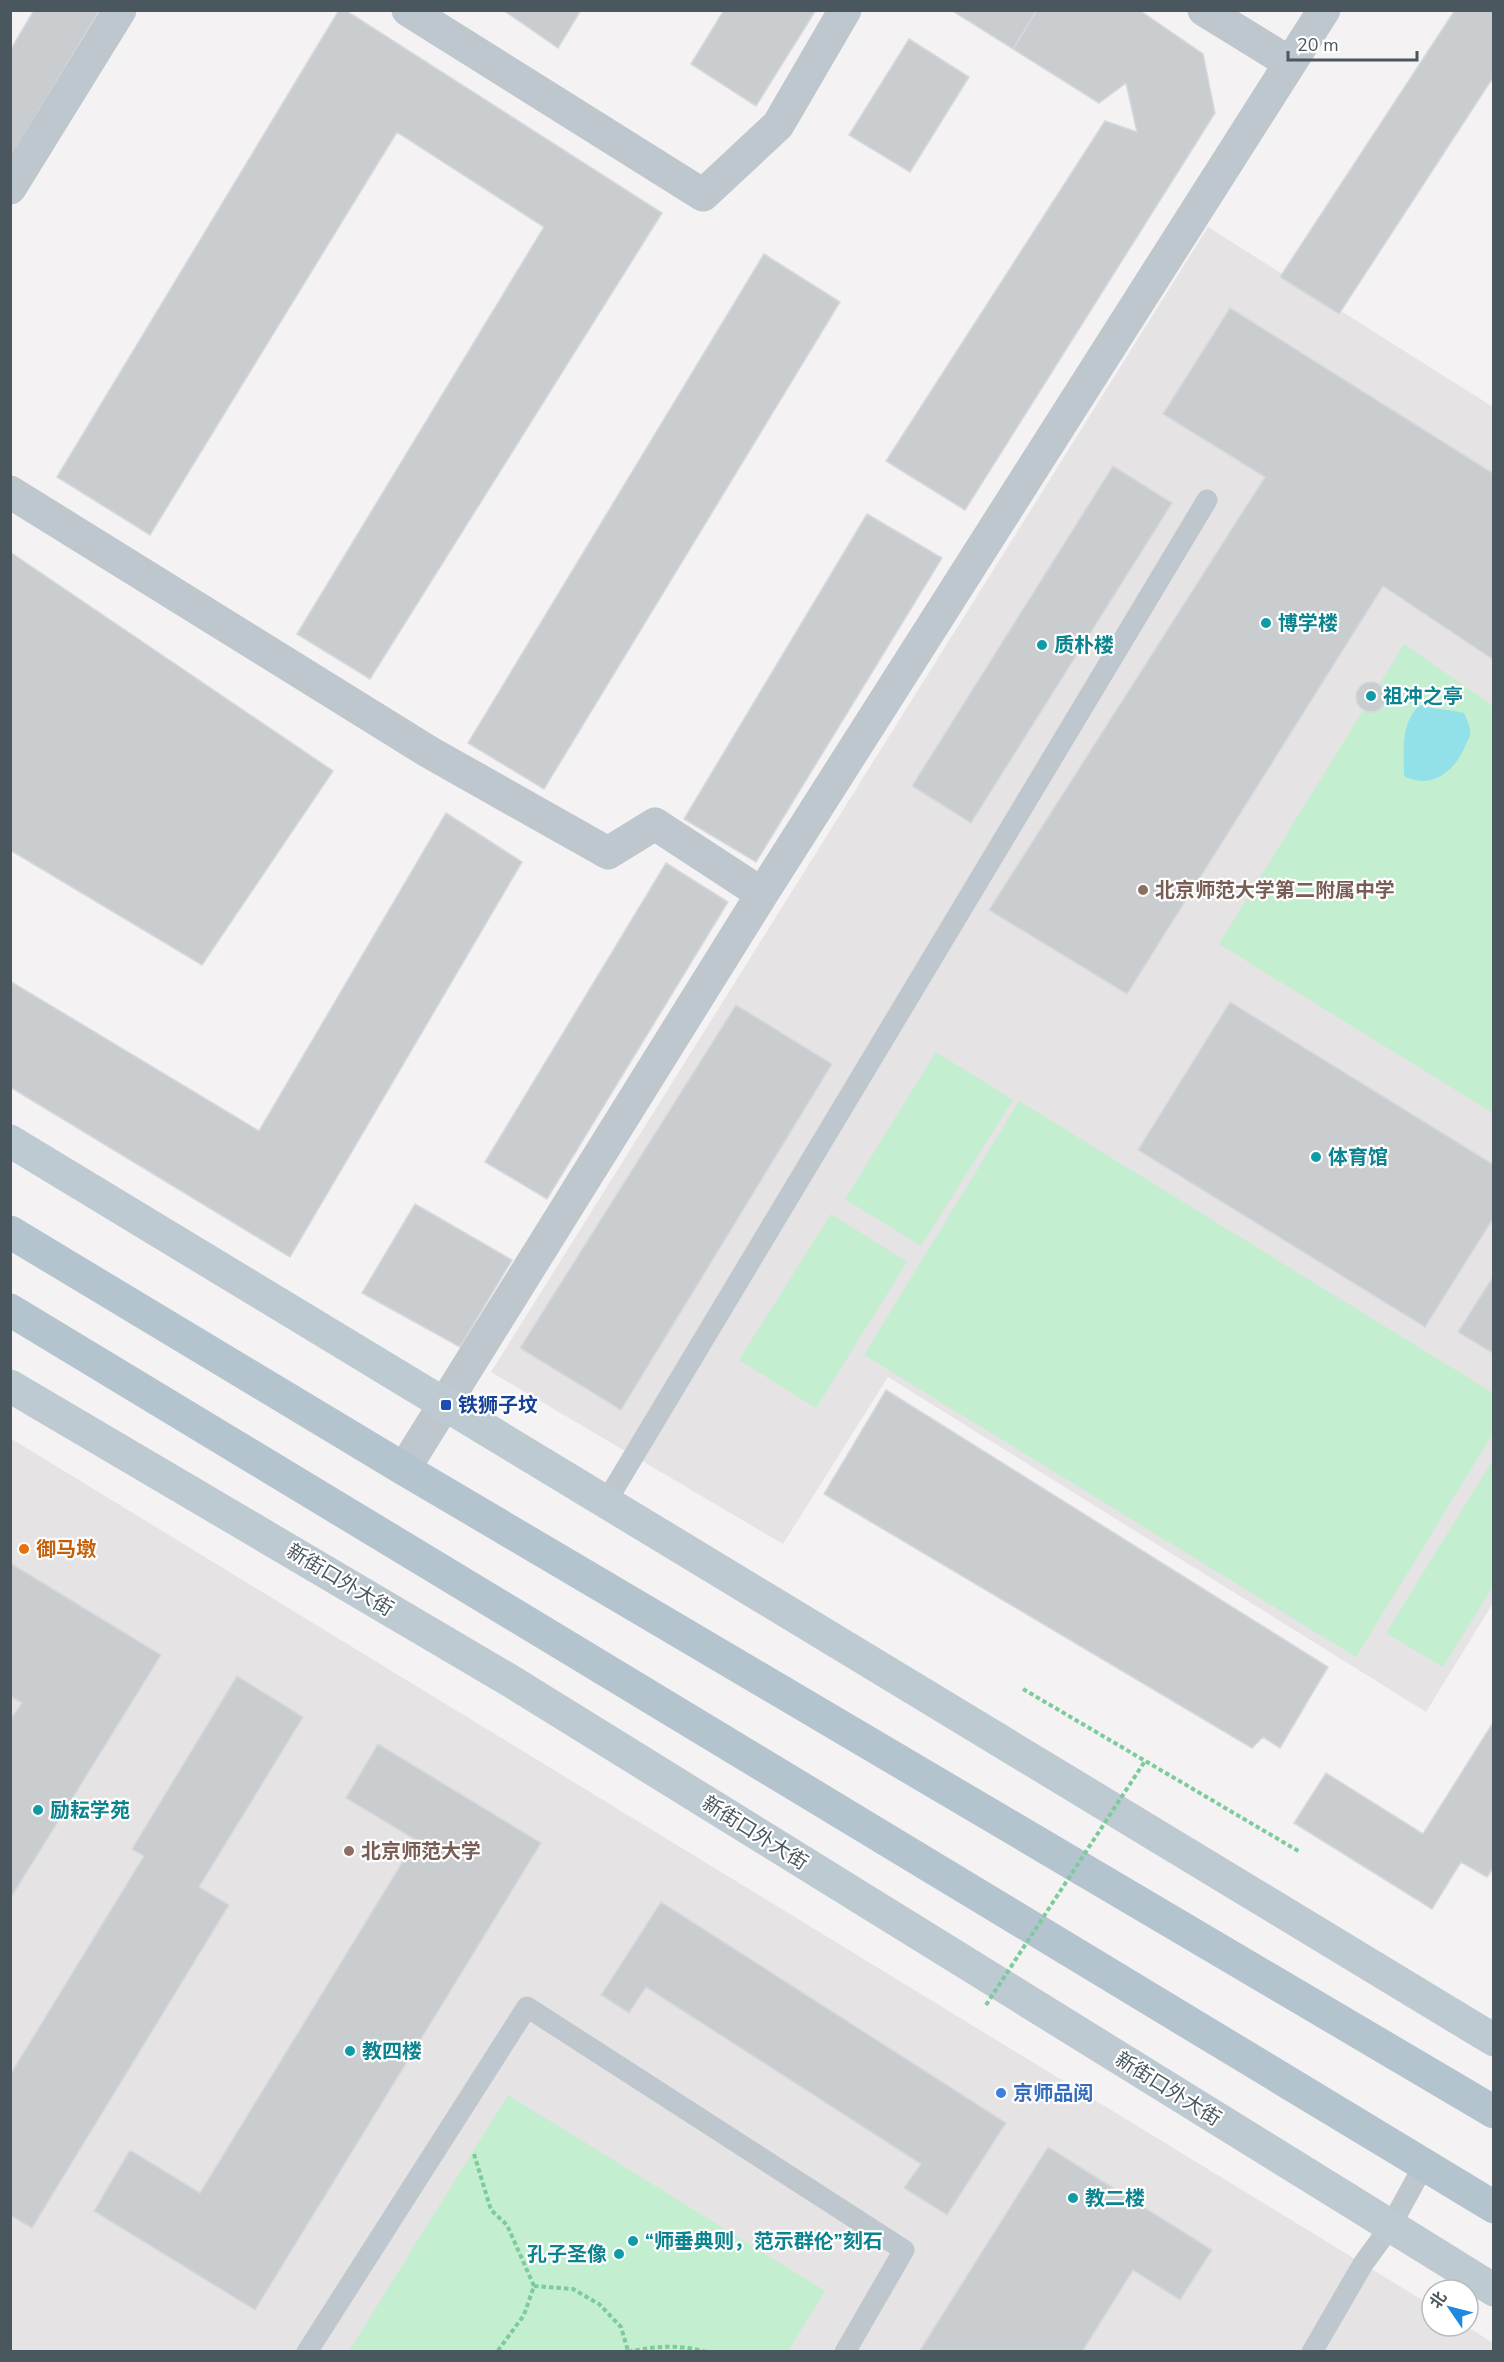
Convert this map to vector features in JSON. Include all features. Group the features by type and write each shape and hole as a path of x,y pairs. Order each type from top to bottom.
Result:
{"main road":[{"path":"10,1232 404,1469 1494,2112"},
{"path":"10,1310 1494,2207"}],"street":[{"path":"10,188 120,10"},
{"path":"408,10 703,195 778,125 845,10"},
{"path":"1204,10 1290,63"},
{"path":"404,1469 446,1405 762,894 1324,10"},
{"path":"10,492 429,752 608,852 655,824 762,894"},
{"path":"10,1141 1494,2040"},
{"name":"新街口外大街","path":"10,1386 509,1680 1494,2290"}],"lane":[{"path":"606,1502 1207,500"},
{"path":"307,2352 527,2007 904,2250 845,2352"},
{"path":"1312,2352 1363,2264 1390,2227 1424,2165"}],"path":[{"path":"1023,1689 1300,1852"},
{"path":"986,2005 1145,1761"},
{"path":"464,2107 477,2171 491,2210 507,2225 534,2286 524,2316 497,2352"},
{"path":"534,2286 573,2289 598,2304 621,2327 628,2351 655,2346 687,2346 706,2352"}],"shaded area":[{"name":"北京师范大学第二附属中学","path":"1208,227 1493,407 1493,1603 1426,1712 888,1377 783,1544 491,1372"},
{"name":"北京师范大学","path":"10,1438 1420,2299 1420,2338 1480,2338 1480,2335 1493,2343 1493,2351 11,2351"}],"green space":[{"path":"1404,644 1493,706 1493,1113 1219,944"},
{"path":"936,1052 1013,1100 921,1246 845,1199"},
{"path":"1019,1101 1493,1393 1493,1433 1356,1657 864,1355"},
{"path":"831,1214 907,1262 816,1408 739,1360"},
{"path":"1491,1463 1494,1465 1493,1586 1443,1667 1386,1633"},
{"path":"508,2095 825,2291 788,2351 349,2351"}],"water":[{"path":"1420,705 1464,713 1470,733 1462,753 1449,770 1424,781 1404,776 1406,729 1409,720"}],"building":[{"path":"34,10 100,10 10,158 10,51"},
{"path":"339,10 345,10 662,213 370,679 297,634 544,227 397,132 150,535 57,477"},
{"path":"503,10 581,10 558,48"},
{"path":"724,10 816,10 756,106 691,64"},
{"path":"951,10 1037,10 1013,49"},
{"path":"1037,10 1139,10 1203,54 1215,113 965,510 886,461 1105,121 1137,132 1126,83 1099,103 1013,49"},
{"path":"1455,10 1494,10 1494,76 1339,314 1280,277"},
{"path":"909,39 969,77 910,172 849,135"},
{"path":"764,254 840,302 544,789 468,743"},
{"name":"博学楼","path":"1230,308 1494,474 1494,660 1383,586 1127,994 989,910 1265,477 1163,414"},
{"name":"质朴楼","path":"1113,466 1172,503 971,823 912,786"},
{"path":"867,514 942,558 756,862 684,819"},
{"path":"10,552 333,771 202,965 10,850"},
{"name":"祖冲之亭","path":"1371,682 1382,686 1386,697 1382,708 1371,712 1360,708 1356,697 1360,686"},
{"path":"446,813 522,862 290,1257 10,1087 10,981 259,1131"},
{"path":"666,863 728,902 547,1199 485,1162"},
{"name":"体育馆","path":"1230,1002 1494,1165 1494,1217 1425,1327 1138,1150"},
{"path":"736,1005 832,1064 621,1410 520,1348"},
{"path":"415,1204 512,1260 460,1347 362,1293"},
{"path":"1494,1275 1494,1354 1458,1332"},
{"path":"886,1390 1328,1667 1280,1748 1263,1737 1252,1748 824,1494"},
{"name":"励耘学苑","path":"10,1563 161,1655 10,1899 10,1720 22,1703 10,1696"},
{"path":"237,1676 303,1717 199,1887 229,1905 32,2228 10,2215 10,2075 144,1856 132,1849"},
{"path":"1494,1721 1494,1867 1487,1877 1461,1862 1432,1909 1294,1823 1326,1773 1423,1834"},
{"name":"教四楼","path":"378,1744 541,1843 255,2310 94,2211 130,2150 200,2193 416,1840 346,1798"},
{"path":"661,1902 1006,2123 947,2215 904,2188 921,2164 646,1987 629,2013 601,1995"},
{"name":"教二楼","path":"1048,2147 1212,2250 1180,2300 1133,2270 1082,2352 919,2352"}],"place":[{"name":"博学楼","path":"1266,623"},
{"name":"质朴楼","path":"1042,645"},
{"name":"祖冲之亭","path":"1371,696"},
{"name":"北京师范大学第二附属中学","path":"1143,890"},
{"name":"体育馆","path":"1316,1157"},
{"name":"铁狮子坟","path":"446,1405"},
{"name":"御马墩","path":"24,1549"},
{"name":"励耘学苑","path":"38,1810"},
{"name":"北京师范大学","path":"349,1851"},
{"name":"教四楼","path":"350,2051"},
{"name":"京师品阅","path":"1001,2093"},
{"name":"教二楼","path":"1073,2198"},
{"name":"“师垂典则，范示群伦”刻石","path":"633,2241"},
{"name":"孔子圣像","path":"619,2254"}]}
